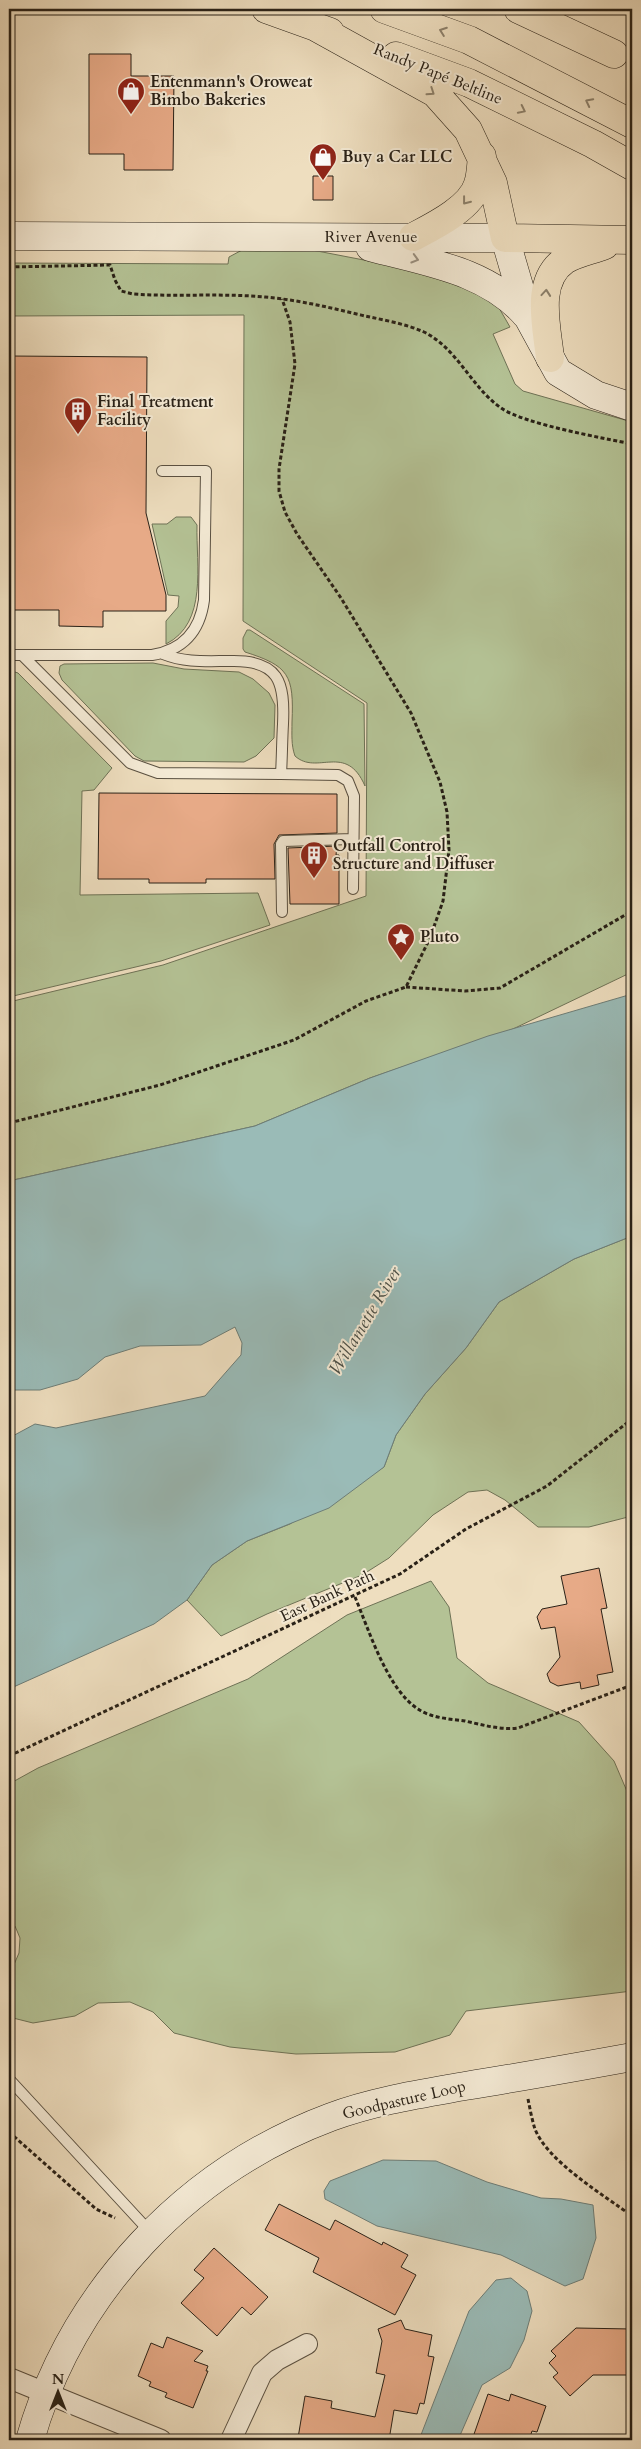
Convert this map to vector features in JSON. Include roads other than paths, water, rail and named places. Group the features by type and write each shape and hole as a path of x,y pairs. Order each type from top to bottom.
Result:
{"highway":[{"name":"Randy Papé Beltline","path":"266,9 469,83 632,166"},
{"path":"384,9 469,40 632,124"},
{"path":"518,9 623,61"},
{"path":"560,9 583,32 623,61"},
{"path":"312,25 435,93 468,130 482,156 493,183 505,238 626,240"},
{"path":"413,238 446,220 462,207 478,185 482,156"},
{"path":"550,358 545,292 549,275 565,260 626,240"}],"street":[{"name":"River Avenue","path":"9,236 505,238"},
{"path":"335,238 461,271 486,281 512,299 528,318 558,372 596,395 632,407"},
{"path":"505,238 528,318"},
{"name":"Goodpasture Loop","path":"30,2440 46,2392 89,2309 151,2233 180,2206 233,2167 270,2145 330,2117 391,2100 632,2057"},
{"path":"231,2440 262,2372 278,2360 307,2344"},
{"path":"9,2378 161,2440"}],"lane":[{"path":"162,471 206,472 202,617 186,641 163,654"},
{"path":"9,655 139,656 163,654 186,662 244,661 269,669 276,676 284,696 281,774"},
{"path":"22,655 130,762 143,769 169,774 338,775 345,778 351,786 354,796 353,890"},
{"path":"282,912 281,844 283,841 353,839"},
{"path":"9,2079 151,2233"}],"water":[{"name":"Willamette River","path":"632,994 632,1236 574,1259 499,1302 466,1348 425,1394 396,1435 384,1467 329,1508 247,1541 212,1565 187,1600 154,1624 9,1689 9,1438 35,1424 56,1428 205,1396 241,1355 242,1343 235,1327 201,1345 140,1346 105,1357 78,1379 40,1390 9,1390 9,1181 255,1126 370,1078 488,1036"},
{"path":"383,2160 436,2161 487,2182 541,2198 561,2199 593,2205 596,2238 583,2279 565,2286 501,2255 377,2226 325,2199 324,2191 330,2181"},
{"path":"511,2278 527,2291 532,2311 524,2340 510,2368 482,2385 458,2440 419,2440 469,2311 496,2280"}],"place":[{"name":"Entenmann's Oroweat Bimbo Bakeries","path":"131,115"},
{"name":"Buy a Car LLC","path":"323,181"},
{"name":"Final Treatment Facility","path":"78,435"},
{"name":"Outfall Control Structure and Diffuser","path":"314,879"},
{"name":"Pluto","path":"401,961"}]}
